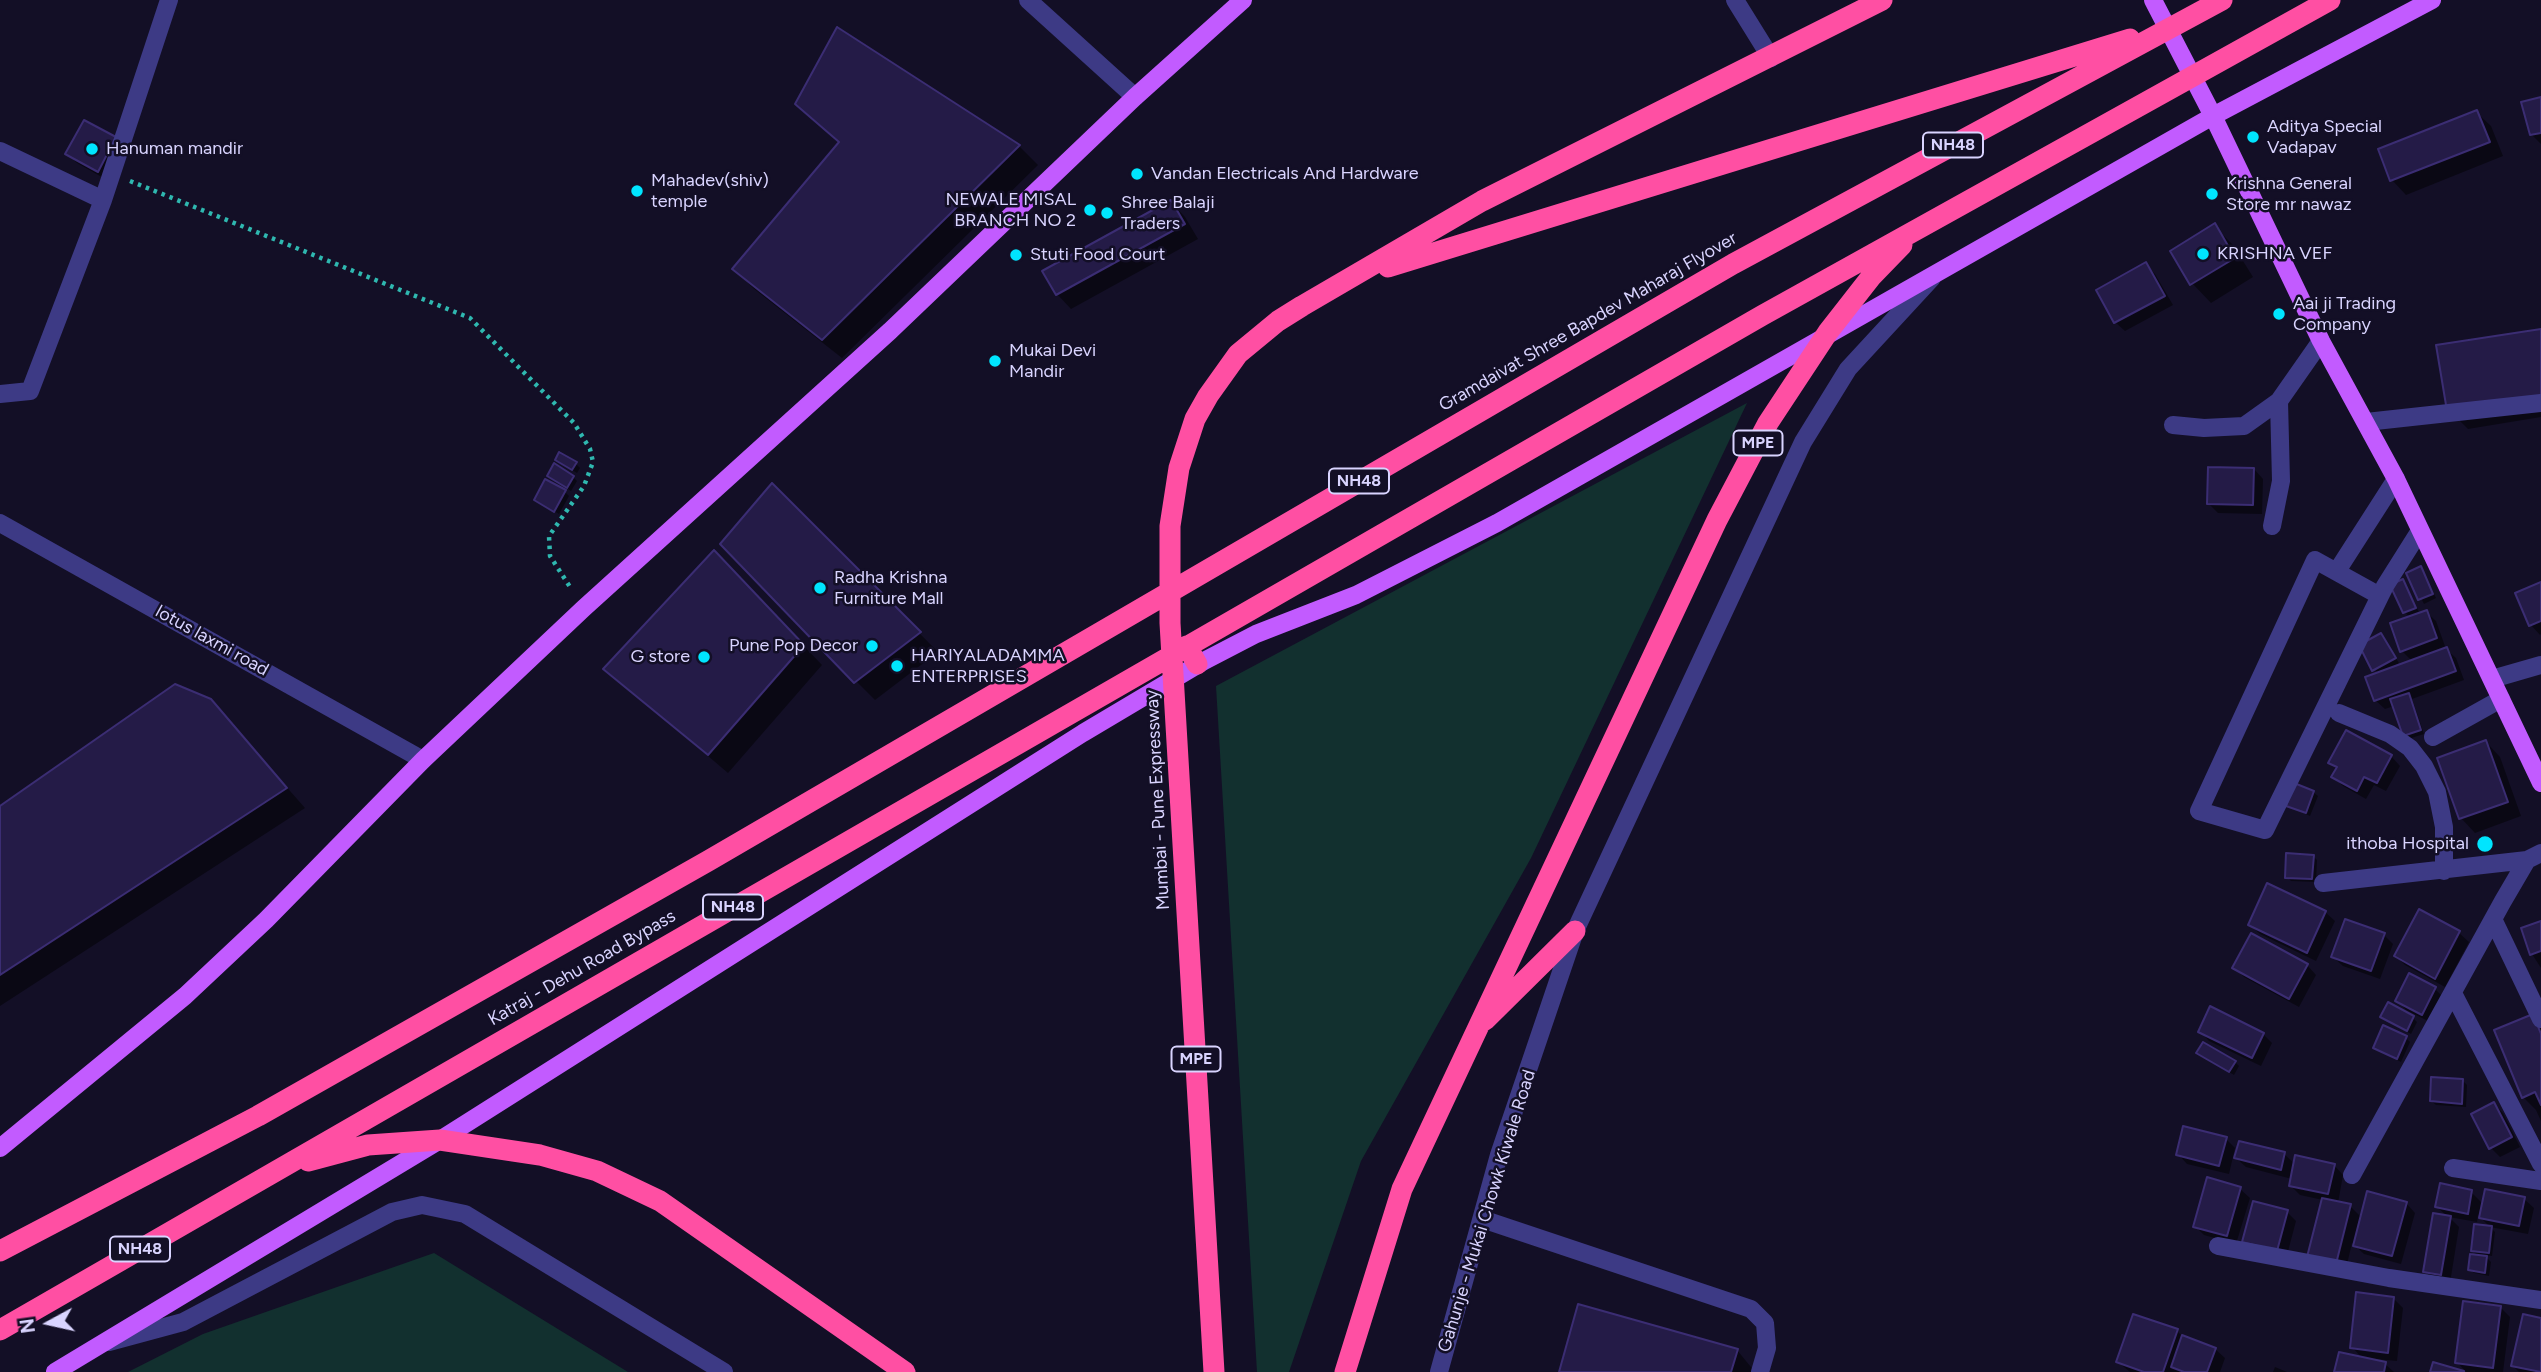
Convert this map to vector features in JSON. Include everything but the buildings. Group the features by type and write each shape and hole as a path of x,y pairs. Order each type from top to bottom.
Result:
{"highway":[{"path":"1331,290 1482,201 1882,0"},
{"name":"Gramdaivat Shree Bapdev Maharaj Flyover","path":"985,699 1732,264 2222,0"},
{"name":"NH48","path":"1192,655 1763,316 2330,0"},
{"name":"MPE","path":"1331,290 1436,251 2174,26"},
{"name":"MPE","path":"1345,1372 1402,1189 1638,684 1768,423 1828,332 1871,277 1919,229"},
{"name":"Mumbai - Pune Expressway","path":"1214,1372 1170,623 1170,526 1186,442 1201,408 1222,375 1257,337 1286,316 1331,290"},
{"name":"Katraj - Dehu Road Bypass","path":"0,1330 280,1169 1192,655"},
{"name":"Katraj - Dehu Road Bypass","path":"0,1251 258,1116 708,861 985,699"},
{"path":"1474,1031 1575,931"},
{"path":"280,1169 368,1145 440,1140 540,1155 597,1171 660,1201 905,1372"}],"main road":[{"path":"0,1148 185,996 266,920 423,760 584,608 890,331 1135,97 1243,0"},
{"path":"2153,0 2213,116 2321,341 2396,479 2541,783"},
{"path":"55,1372 440,1140 1083,733 1192,655 1256,634 1356,595 1497,523 2213,116 2432,0"}],"street":[{"path":"0,394 30,391 103,200 169,0"},
{"path":"1028,0 1135,97"},
{"path":"1735,0 1771,58"},
{"path":"0,151 103,200"},
{"name":"Gahunje - Mukai Chowk Kiwale Road","path":"1439,1372 1499,1155 1575,931 1803,442 1848,369 1932,278"},
{"path":"2173,425 2204,428 2244,426 2280,401 2321,341"},
{"path":"2272,526 2281,481 2280,401"},
{"path":"2366,422 2541,403"},
{"path":"2337,571 2396,479"},
{"name":"lotus laxmi road","path":"0,523 423,760"},
{"path":"2380,596 2315,560 2199,811 2265,830 2380,596 2419,532"},
{"path":"2492,679 2541,665"},
{"path":"2432,737 2501,699"},
{"path":"2339,713 2390,734 2410,748 2424,766 2437,792 2444,827 2444,871"},
{"path":"2323,883 2444,871 2534,857"},
{"path":"2352,1175 2493,919 2534,857"},
{"path":"2493,919 2541,1019"},
{"path":"2453,993 2541,1164"},
{"path":"2453,1168 2541,1181"},
{"path":"103,1343 183,1322 392,1212 422,1205 465,1214 724,1372"},
{"path":"1482,1219 1751,1309 1765,1323 1767,1348 1760,1372"},
{"path":"2218,1245 2389,1278 2541,1300"}],"path":[{"path":"112,174 470,318 574,424 590,449 593,462 584,486 549,536 551,556 584,608"}],"green space":[{"path":"1747,403 1531,858 1361,1161 1289,1372 1257,1372 1216,686"},
{"path":"434,1253 628,1372 128,1372 203,1334"}],"place":[{"name":"Aditya Special Vadapav","path":"2253,137"},
{"name":"Hanuman mandir","path":"92,149"},
{"name":"Vandan Electricals And Hardware","path":"1137,174"},
{"name":"Mahadev(shiv) temple","path":"637,191"},
{"name":"Krishna General Store mr nawaz","path":"2212,194"},
{"name":"NEWALE MISAL BRANCH NO 2","path":"1090,210"},
{"name":"Shree Balaji Traders","path":"1107,213"},
{"name":"KRISHNA VEF","path":"2203,254"},
{"name":"Stuti Food Court","path":"1016,255"},
{"name":"Aai ji Trading Company","path":"2279,314"},
{"name":"Mukai Devi Mandir","path":"995,361"},
{"name":"Radha Krishna Furniture Mall","path":"820,588"},
{"name":"Pune Pop Decor","path":"872,646"},
{"name":"G store","path":"704,657"},
{"name":"HARIYALADAMMA ENTERPRISES","path":"897,666"},
{"name":"ithoba Hospital","path":"2485,844"}]}
